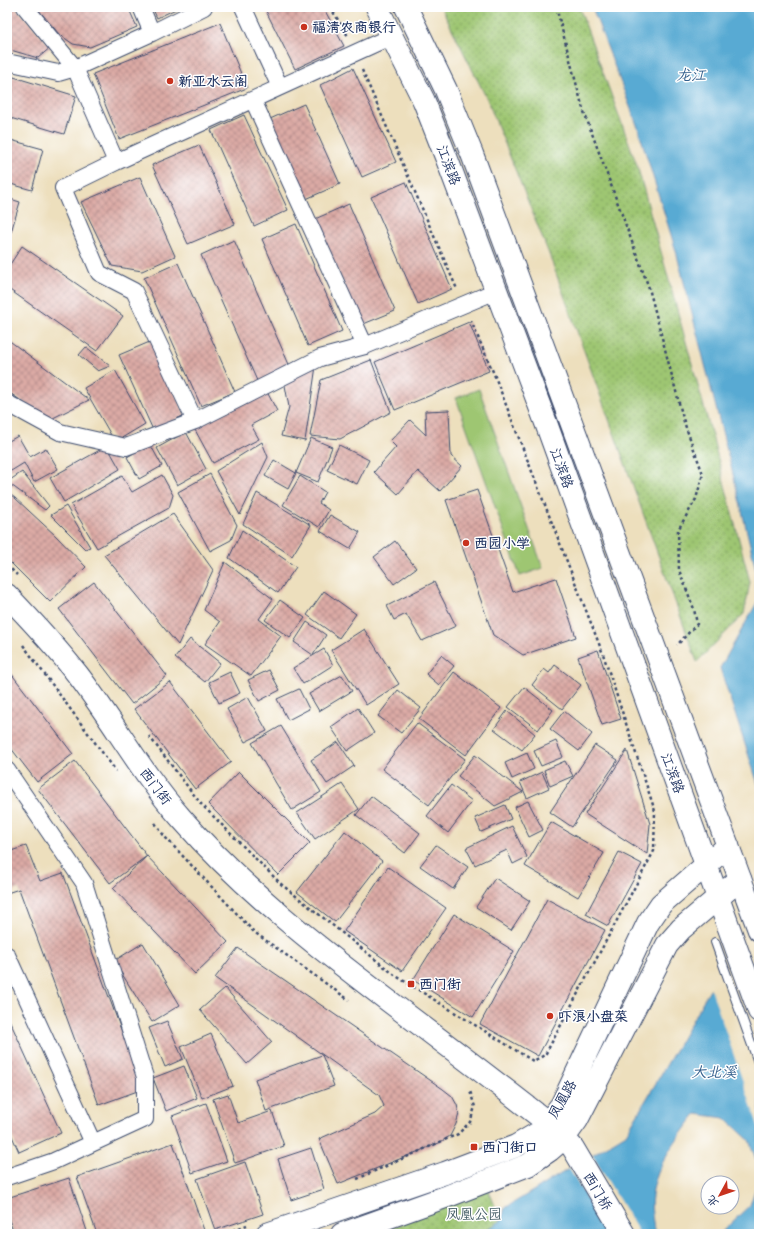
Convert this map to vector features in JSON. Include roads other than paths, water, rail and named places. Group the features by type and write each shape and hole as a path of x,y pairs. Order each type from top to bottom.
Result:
{"street":[{"path":"25,7 75,68 116,162"},
{"path":"141,7 152,33"},
{"path":"7,62 58,73 75,68 152,33 204,7"},
{"path":"243,7 280,88"},
{"name":"江滨路","path":"377,7 424,101 549,430 718,898 724,939 759,1011"},
{"name":"江滨路","path":"406,7 446,90 472,154 758,928"},
{"path":"196,422 134,291 99,273 63,188 116,162 392,36"},
{"path":"253,100 365,346"},
{"path":"7,403 60,432 126,447 196,422 320,358 365,346 496,291"},
{"name":"西门街","path":"7,595 37,626 78,676 144,770 180,817 234,873 326,953 548,1122 568,1143"},
{"path":"7,770 84,882 145,1077 145,1119 54,1161 7,1177"},
{"name":"凤凰路","path":"258,1229 445,1173 516,1146 538,1133 562,1104 648,923 661,904 728,846"},
{"name":"凤凰路","path":"342,1234 448,1196 528,1165 550,1150 568,1143 577,1120 667,945 681,929 740,879"},
{"path":"7,955 92,1143"},
{"name":"西门桥","path":"568,1143 624,1234"}],"lane":[{"path":"724,939 759,1065"}],"water":[{"name":"龙江","path":"592,7 759,7 759,596 757,574 736,486 676,251 637,125"},
{"path":"759,599 759,787 720,668"},
{"name":"大北溪","path":"759,953 759,1168 749,1140 725,1118 696,1114 668,1152 654,1184 651,1209 654,1230 657,1234 480,1234 501,1221 505,1208 626,1134 710,989"},
{"path":"759,1178 759,1234 719,1234 740,1215 750,1205"}],"place":[{"name":"福清农商银行","path":"304,27"},
{"name":"新亚水云阁","path":"170,81"},
{"name":"西园小学","path":"466,543"},
{"name":"西门街","path":"411,984"},
{"name":"吓浪小盘菜","path":"550,1016"},
{"name":"西门街口","path":"474,1147"}],"park label":[{"name":"凤凰公园","path":"474,1214"}]}
